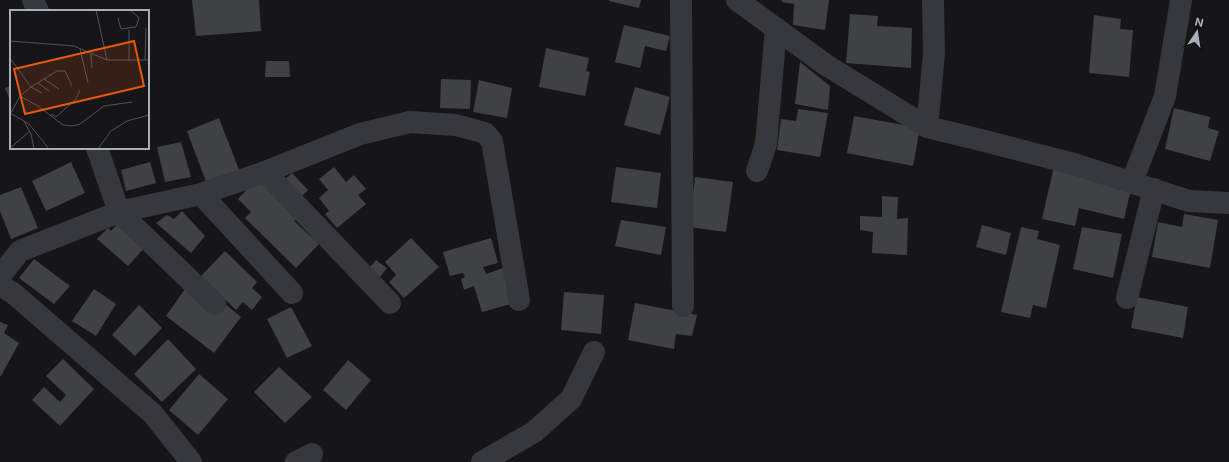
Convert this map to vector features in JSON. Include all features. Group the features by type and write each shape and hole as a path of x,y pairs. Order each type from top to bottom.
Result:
{"street":[{"path":"33,0 38,10"},
{"path":"681,0 683,306"},
{"path":"737,0 826,65 927,127 1074,164 1189,201 1229,203"},
{"path":"927,127 934,54 933,0"},
{"path":"1132,182 1165,96 1181,0"},
{"path":"757,171 766,144 776,28"},
{"path":"0,276 20,251 119,212 201,194 265,172 360,134 410,122 456,125 485,133 492,141 519,300"},
{"path":"97,149 119,212 215,304"},
{"path":"265,172 390,303"},
{"path":"1127,298 1154,189"},
{"path":"201,194 292,293"},
{"path":"0,285 13,293 153,414 191,462"},
{"path":"482,462 534,432 571,399 594,352"}],"building":[{"path":"192,0 259,0 261,31 196,36"},
{"path":"609,0 641,0 639,8"},
{"path":"782,0 829,0 825,30 793,25 794,4 782,2"},
{"path":"850,14 878,16 877,26 912,28 911,68 846,63"},
{"path":"1094,15 1121,19 1120,29 1133,30 1129,77 1089,73"},
{"path":"624,25 670,36 666,51 645,46 640,68 615,62"},
{"path":"546,48 589,58 586,71 590,72 585,96 539,87"},
{"path":"266,61 289,61 290,77 265,77"},
{"path":"800,62 830,86 828,110 795,104"},
{"path":"441,79 471,80 470,109 440,108"},
{"path":"479,80 512,88 507,118 473,112"},
{"path":"10,86 10,100 5,88"},
{"path":"635,87 670,97 660,135 624,125"},
{"path":"1174,108 1210,117 1208,128 1219,131 1210,161 1165,149"},
{"path":"798,109 828,113 820,157 777,150 781,119 796,121"},
{"path":"854,116 920,128 913,166 847,153"},
{"path":"219,118 241,175 208,187 187,131"},
{"path":"181,142 191,177 165,182 157,147"},
{"path":"71,162 85,193 46,211 32,181"},
{"path":"150,162 156,183 126,191 121,170"},
{"path":"1054,166 1132,185 1124,219 1079,208 1075,226 1042,219"},
{"path":"334,167 346,182 354,175 366,189 358,195 366,204 337,228 325,214 329,211 319,198 328,190 319,179"},
{"path":"616,167 661,173 657,208 611,202"},
{"path":"292,173 308,190 299,199 282,182"},
{"path":"695,177 733,182 726,232 689,227"},
{"path":"257,179 298,218 294,221 319,244 296,268 245,218 251,212 238,199"},
{"path":"21,187 38,228 11,239 0,211 0,195"},
{"path":"882,196 898,197 897,219 908,218 907,255 872,253 873,232 860,230 860,216 882,217"},
{"path":"182,211 205,236 191,253 156,223 167,215 174,219"},
{"path":"1184,214 1218,220 1210,268 1152,257 1158,222 1182,227"},
{"path":"121,220 148,244 128,266 97,239 108,228 111,231"},
{"path":"621,220 666,227 661,255 615,246"},
{"path":"982,225 1011,233 1006,255 976,247"},
{"path":"1021,227 1039,231 1037,239 1060,245 1046,308 1033,305 1030,318 1001,312"},
{"path":"1082,227 1122,234 1113,278 1073,269"},
{"path":"411,238 439,267 404,298 389,282 396,275 385,262"},
{"path":"491,238 498,263 483,267 486,274 503,268 514,303 482,312 474,286 464,290 461,279 465,277 463,273 450,276 443,252"},
{"path":"225,251 257,282 252,288 262,297 252,310 243,302 236,310 201,276"},
{"path":"34,259 70,286 54,304 19,278"},
{"path":"376,260 387,268 377,281 366,272"},
{"path":"94,289 116,304 96,336 72,321"},
{"path":"185,289 224,303 241,317 214,353 166,316"},
{"path":"564,292 604,295 601,334 561,330"},
{"path":"1137,297 1188,307 1183,338 1131,328"},
{"path":"635,303 697,315 692,336 676,334 674,349 628,340"},
{"path":"139,305 162,328 135,356 112,335"},
{"path":"291,307 312,346 287,358 267,319"},
{"path":"0,322 8,325 4,333 19,343 1,376 0,376"},
{"path":"168,339 196,369 162,402 134,374"},
{"path":"63,359 94,389 60,426 32,400 44,387 60,402 66,395 46,376"},
{"path":"348,360 371,380 346,410 323,390"},
{"path":"279,367 312,397 285,423 254,392"},
{"path":"199,374 228,399 198,435 169,410"}]}
